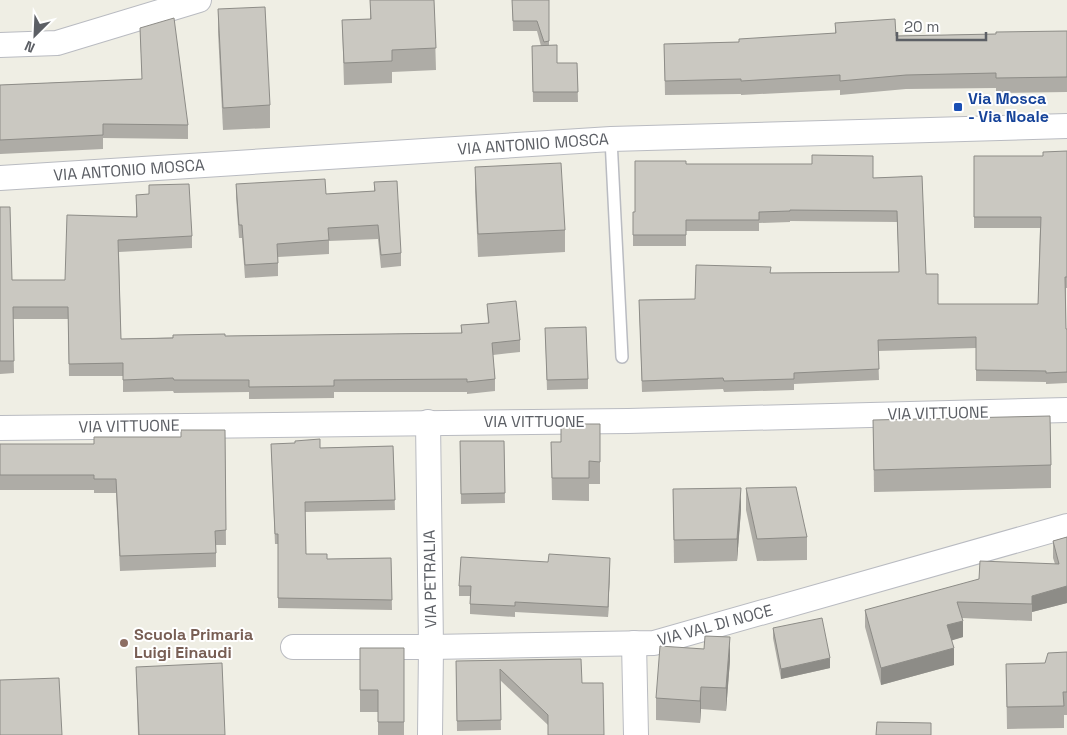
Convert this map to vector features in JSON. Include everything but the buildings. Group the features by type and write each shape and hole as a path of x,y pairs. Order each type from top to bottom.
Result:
{"street":[{"path":"0,45 57,43 199,0"},
{"name":"VIA ANTONIO MOSCA","path":"0,178 611,138 1067,126"},
{"name":"VIA VITTUONE","path":"0,428 628,421 1067,410"},
{"name":"VIA PETRALIA","path":"428,422 431,648 430,735"},
{"name":"VIA VAL DI NOCE","path":"293,647 431,648 654,643 1067,526"},
{"path":"634,643 636,735"}],"lane":[{"path":"611,138 622,357"}],"place":[{"name":"Via Mosca - Via Noale","path":"958,107"},
{"name":"Scuola Primaria Luigi Einaudi","path":"124,643"}]}
